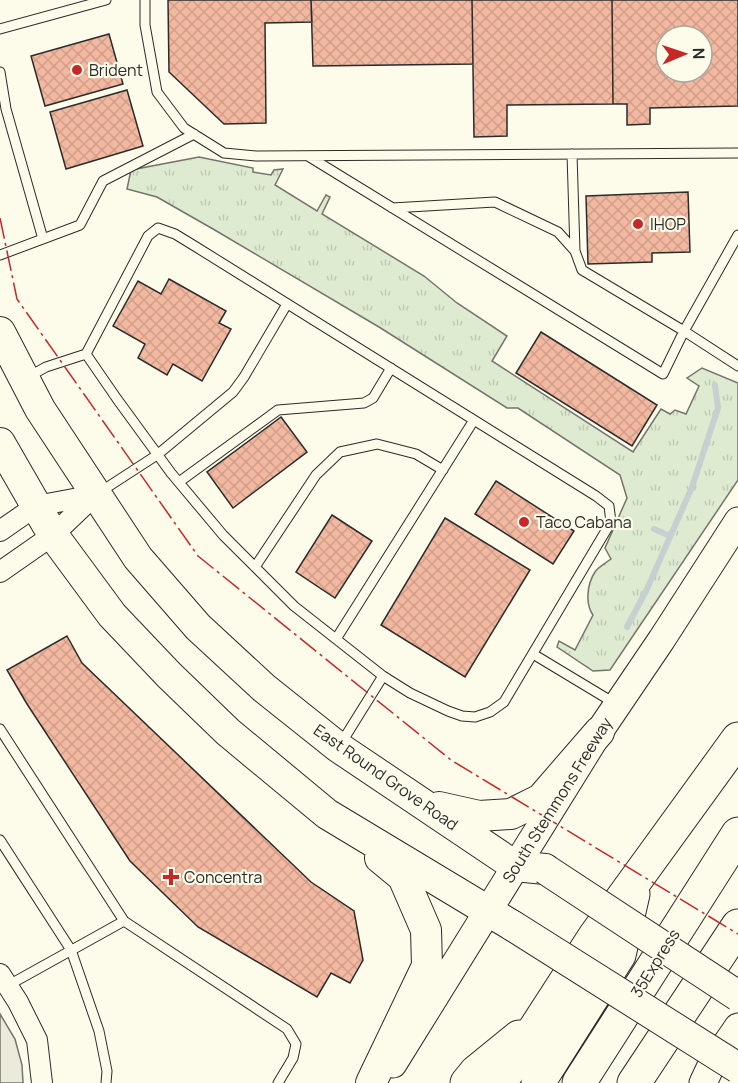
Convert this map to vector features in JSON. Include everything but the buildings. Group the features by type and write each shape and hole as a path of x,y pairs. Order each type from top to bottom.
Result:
{"highway":[{"path":"500,1083 596,936 738,739"},
{"name":"35Express","path":"579,1083 736,837"},
{"path":"538,1083 619,956 636,880"},
{"path":"639,1077 738,926"},
{"path":"467,1083 476,1072 539,1021"}],"main road":[{"name":"East Round Grove Road","path":"0,332 40,409 138,558 198,627 264,688 338,747 515,866 545,869 738,996"},
{"path":"0,443 52,535 112,615 228,732 403,877 426,930 426,966 371,1083"},
{"name":"South Stemmons Freeway","path":"381,1083 500,918 515,866 599,732 738,520"},
{"path":"421,802 479,816 511,814 541,799 599,732"},
{"path":"327,814 500,918 738,1068"},
{"path":"703,1083 711,1066 738,1027"}],"street":[{"path":"0,531 36,506 95,495"},
{"path":"0,572 52,535 95,495"},
{"path":"4,980 37,1040 42,1083"}],"lane":[{"path":"0,29 106,0"},
{"path":"145,0 145,25 157,92 184,128 224,153 256,156 738,153"},
{"path":"0,72 6,109 43,239"},
{"path":"0,255 80,225 104,181 194,134"},
{"path":"572,154 575,251 582,270 738,366"},
{"path":"308,156 663,374 684,331 738,235"},
{"path":"391,208 495,202 558,232 575,251"},
{"path":"23,380 46,367 86,354 148,236 158,228 175,234 193,245 609,506 611,522 609,530 504,702 490,712 475,717 462,716 410,693 383,676 294,606 223,535 179,482 86,354"},
{"path":"95,495 158,455 233,392 287,304"},
{"path":"179,482 278,410 364,404 373,398 391,368"},
{"path":"336,639 474,420"},
{"path":"255,567 316,475 340,452 377,444 416,454 443,470"},
{"path":"534,654 617,705"},
{"path":"338,747 383,676"},
{"path":"0,729 124,921 287,1029 296,1044 293,1058 278,1083"},
{"path":"0,840 71,950 99,1030 107,1071 105,1083"},
{"path":"4,980 71,950 124,921"}],"green space":[{"path":"199,157 253,168 253,172 271,175 274,170 283,169 275,185 317,211 326,195 330,197 322,214 424,276 457,303 507,336 492,361 633,452 661,409 670,414 675,410 686,414 699,386 687,378 702,368 738,383 738,480 610,670 593,671 557,647 559,641 575,650 593,615 588,600 590,582 596,570 611,559 605,548 627,498 620,475 518,408 507,408 379,327 213,229 157,197 127,189 131,170"}],"shaded area":[{"path":"0,1014 15,1039 22,1065 23,1083 0,1083"}],"waterway":[{"path":"627,627 647,589 692,487 718,408 715,385"},
{"path":"654,529 670,536"}],"power":[{"path":"0,218 17,299 198,556 451,760 738,934"}],"place":[{"name":"Brident","path":"77,70"},
{"name":"IHOP","path":"638,224"},
{"name":"Taco Cabana","path":"524,522"},
{"name":"Concentra","path":"171,877"}]}
